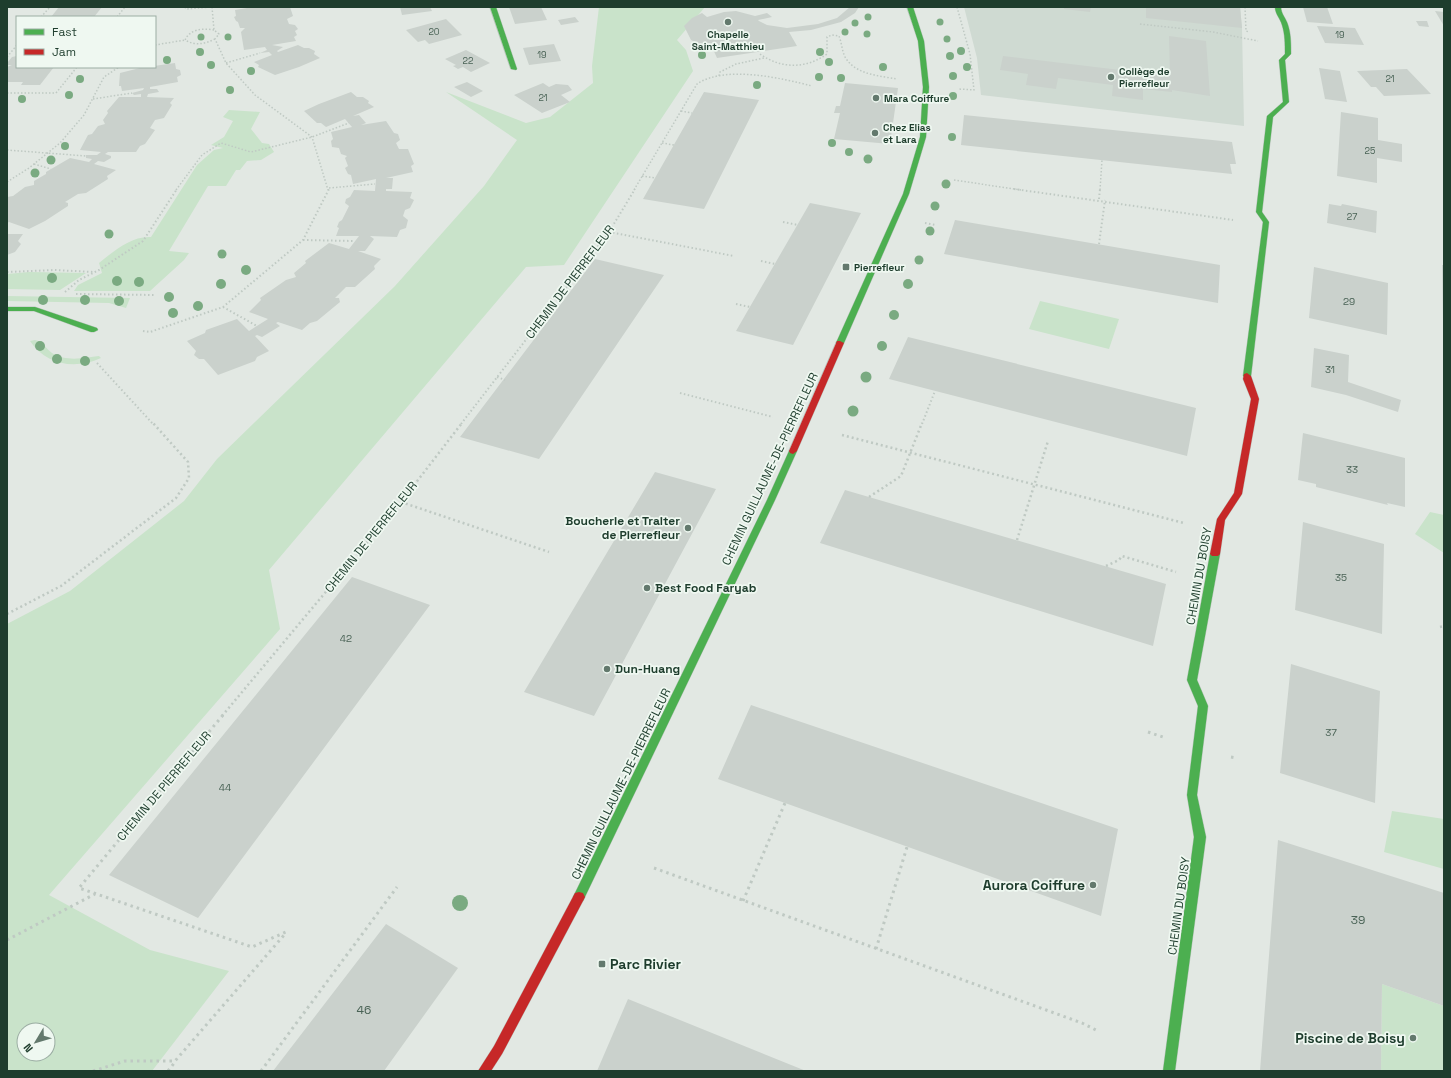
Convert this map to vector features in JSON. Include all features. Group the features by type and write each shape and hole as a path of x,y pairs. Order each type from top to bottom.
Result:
{"street":[{"path":"493,7 514,69"},
{"name":"CHEMIN GUILLAUME-DE-PIERREFLEUR","path":"484,1071 498,1050 583,890 612,827 767,508 906,194 923,137 926,87 921,40 910,7"},
{"name":"CHEMIN DU BOISY","path":"1168,1071 1200,837 1192,794 1203,706 1192,680 1221,519 1238,494 1255,399 1247,379 1266,222 1259,212 1270,116 1286,102 1282,60 1288,54 1288,48 1284,18 1278,12 1278,7"},
{"path":"7,309 35,309 94,330"}],"path":[{"path":"42,16 50,7"},
{"path":"118,16 125,7"},
{"path":"185,7 186,9 212,7 214,30"},
{"path":"957,7 970,54 974,90 959,89"},
{"path":"1245,7 1246,31 1249,32"},
{"path":"1140,24 1212,32 1264,43"},
{"path":"156,45 185,40 188,43 195,44 216,39 219,34 214,30 194,31 188,34 185,40"},
{"path":"760,54 765,58 787,64 799,65 819,61 827,54 827,37 832,35 839,36 847,59 856,68 874,75 899,80"},
{"path":"143,331 150,332 223,307 303,240 329,188 312,137 255,95 226,63 216,39"},
{"path":"7,56 16,46"},
{"path":"226,63 260,53"},
{"path":"719,76 720,72 736,64 765,58"},
{"path":"7,93 56,94 77,68"},
{"path":"7,182 34,164 60,143 84,115 104,77 118,68"},
{"name":"CHEMIN DE PIERREFLEUR","path":"175,1062 286,932 252,947 79,888 401,502 497,378 609,232 697,84 707,78 729,75 793,81 812,86"},
{"path":"92,99 132,93"},
{"path":"681,111 692,113"},
{"path":"154,295 64,293 79,280 96,272 143,241 186,173 202,155 221,143 251,152 312,137 349,124"},
{"path":"662,143 674,145"},
{"path":"7,150 86,156"},
{"path":"1099,199 1102,160"},
{"path":"34,164 51,169"},
{"path":"642,176 655,178"},
{"path":"954,180 1099,199 1237,220"},
{"path":"329,188 376,184"},
{"path":"1099,244 1105,200"},
{"path":"784,222 798,225"},
{"path":"920,222 936,225"},
{"path":"609,232 734,256"},
{"path":"303,240 354,241"},
{"path":"761,261 775,264"},
{"path":"7,272 54,270 96,272"},
{"path":"561,294 568,296"},
{"path":"736,304 750,307"},
{"path":"223,307 257,326"},
{"path":"7,614 61,586 176,498 189,478 188,462 97,363"},
{"path":"497,378 504,380"},
{"path":"869,497 900,476 935,391"},
{"path":"680,393 773,417"},
{"path":"842,435 1184,523"},
{"path":"1018,540 1048,441"},
{"path":"401,502 549,552"},
{"path":"1106,566 1119,560 1122,556 1176,572"},
{"path":"1440,627 1444,626"},
{"path":"743,901 785,803"},
{"path":"876,949 907,847"},
{"path":"654,868 1082,1023 1098,1031"},
{"path":"261,1071 396,887"},
{"path":"7,940 96,894"},
{"path":"93,1071 125,1061 175,1062"},
{"path":"168,1071 175,1062"}],"shaded area":[{"name":"Collège de Pierrefleur","path":"964,7 1240,7 1242,28 1244,126 981,95 977,58"}],"green space":[{"path":"599,7 705,7 677,40 686,50 693,71 564,265 526,267 269,570 280,629 49,895 150,950 229,971 152,1071 7,1071 7,624 70,591 184,501 217,459 395,286 484,186 517,140 446,92 526,123 550,117 593,83 592,66"},
{"path":"229,110 260,112 251,129 262,143 269,144 274,152 261,160 247,161 240,170 236,170 226,186 208,186 169,251 189,253 184,260 150,291 74,291 78,285 102,273 99,263 117,249 137,239 151,237 197,165 214,150 223,148 211,145 224,137 233,121 223,117"},
{"path":"29,272 86,273 60,290 7,289 7,274"},
{"path":"7,296 130,298 126,308 109,303 7,301"},
{"path":"1040,301 1119,319 1109,349 1029,329"},
{"path":"35,340 42,343 52,353 63,358 75,359 99,356 101,358 81,364 62,363 44,355 30,341"},
{"path":"1430,512 1444,515 1444,553 1415,534"},
{"path":"1392,811 1444,819 1444,869 1384,852"},
{"name":"Piscine de Boisy","path":"1382,984 1444,1006 1444,1071 1381,1071"}],"building":[{"path":"59,7 102,7 95,16 52,16"},
{"path":"253,7 290,7 293,16 287,19 289,24 295,25 298,29 295,31 297,35 294,37 296,41 272,45 283,47 277,51 278,52 298,45 315,51 314,54 320,58 275,75 258,67 259,65 254,62 272,55 269,52 260,53 267,50 265,47 244,50 241,32 245,28 240,28 234,17 236,16 235,10"},
{"path":"400,7 430,7 432,11 402,15"},
{"path":"509,7 541,7 547,20 515,24"},
{"path":"850,7 859,7 855,13 841,22 811,30 789,32 797,46 717,58 712,47 703,46 691,40 684,26 692,18 702,13 707,17 724,12 736,11 755,16 767,13 772,17 758,20 767,25 787,28 818,24 837,18"},
{"path":"1064,7 1091,7 1090,12 1064,9"},
{"path":"1146,7 1240,7 1242,28 1146,18"},
{"path":"1303,7 1327,7 1333,24 1307,22"},
{"path":"1435,11 1444,12 1444,26"},
{"path":"575,17 579,22 561,25 558,20"},
{"path":"446,19 462,35 429,44 425,40 418,42 406,30"},
{"path":"1416,21 1427,21 1429,27 1419,26"},
{"path":"1317,26 1355,28 1364,45 1325,43"},
{"path":"1169,36 1206,41 1210,96 1172,90 1172,92 1143,89 1143,100 1112,96 1113,85 1058,78 1056,89 1026,85 1028,74 1000,70 1003,56 1170,76"},
{"path":"554,44 561,61 529,65 523,48"},
{"path":"466,50 490,63 471,72 463,67 458,69 453,66 456,65 445,59"},
{"path":"16,56 16,68 53,68 40,85 21,85 23,82 7,82 7,67 12,65 7,65 7,63 12,57"},
{"path":"175,63 176,69 180,70 181,75 177,77 178,82 150,87 150,89 157,89 159,92 148,94 147,97 174,98 170,103 172,105 164,118 155,120 150,128 155,130 145,144 140,146 136,152 108,152 105,154 111,156 111,158 104,162 98,161 94,164 116,170 107,176 108,179 86,193 78,194 65,202 68,203 68,206 45,221 29,229 9,222 7,223 7,197 13,196 25,187 34,185 34,181 46,174 46,172 70,158 89,162 92,159 86,158 86,155 97,155 101,152 80,150 88,135 92,134 98,126 105,124 103,120 108,113 107,111 119,97 141,97 141,94 134,95 132,93 143,90 144,88 122,91 121,86 119,86 120,73 140,68 156,68 156,66"},
{"path":"1319,68 1340,71 1347,102 1325,99"},
{"path":"1407,69 1431,94 1384,96 1376,87 1371,87 1357,71"},
{"path":"467,82 483,91 471,97 454,87"},
{"path":"543,83 549,87 556,84 568,85 572,90 561,95 570,102 542,113 514,95"},
{"path":"845,83 898,88 890,144 834,139 840,113 834,113 836,106 840,106"},
{"path":"351,92 357,97 363,97 374,107 353,116 359,115 366,123 361,125 386,121 394,133 398,134 400,140 396,143 399,149 408,149 414,164 411,166 413,172 386,178 393,178 392,189 386,189 386,191 412,192 410,198 414,200 410,208 405,210 403,216 408,220 406,228 400,230 397,237 370,236 374,239 365,251 358,251 381,259 374,266 375,269 355,287 346,287 335,298 339,298 340,302 317,321 310,323 302,330 278,322 276,323 280,326 262,337 257,335 255,336 269,351 257,357 255,361 218,375 204,359 199,359 194,355 196,351 187,341 205,333 206,330 237,319 249,331 268,319 249,312 261,300 260,298 286,280 296,277 294,273 306,263 305,261 329,243 349,249 359,236 336,236 339,228 337,227 349,206 345,203 346,199 350,197 354,190 375,191 376,179 353,184 351,175 348,174 345,168 348,166 345,158 347,156 341,154 339,148 332,147 331,141 333,139 331,132 352,127 345,119 326,127 321,123 317,123 304,111"},
{"path":"704,92 759,100 704,209 643,199"},
{"path":"1341,112 1378,118 1378,140 1402,144 1402,162 1377,158 1377,183 1337,176"},
{"path":"964,115 1232,142 1236,164 1230,164 1232,174 961,145"},
{"path":"810,203 861,213 793,345 736,331"},
{"path":"1329,204 1341,206 1342,204 1377,211 1376,233 1327,223"},
{"path":"955,220 1220,265 1218,303 944,254"},
{"path":"7,234 23,234 18,241 21,244 15,252 7,255"},
{"path":"595,259 664,275 539,459 460,437"},
{"path":"1442,265 1444,265 1444,321 1443,321"},
{"path":"1314,267 1388,283 1387,335 1309,318"},
{"path":"908,337 1196,408 1187,456 889,379"},
{"path":"1314,348 1349,355 1348,382 1401,400 1398,412 1346,395 1311,387"},
{"path":"1303,433 1405,458 1405,507 1387,503 1388,505 1316,487 1316,484 1298,480"},
{"path":"655,472 716,489 594,716 524,692"},
{"path":"845,490 1166,584 1153,646 820,543"},
{"path":"1303,522 1384,544 1382,634 1295,610"},
{"path":"352,577 430,605 198,918 109,875"},
{"path":"1291,664 1380,691 1375,803 1280,773"},
{"path":"751,705 1118,829 1101,916 718,779"},
{"path":"1278,840 1444,893 1444,1006 1382,984 1381,1071 1260,1071"},
{"path":"386,924 458,968 384,1071 273,1071"},
{"path":"628,999 806,1071 597,1071"}],"traffic: fast":[{"path":"493,7 514,69"},
{"path":"840,343 906,194 923,137 926,87 921,41 910,7"},
{"path":"1247,376 1266,222 1259,212 1270,116 1286,102 1282,60 1288,54 1287,37 1286,26 1278,12 1278,7"},
{"path":"7,309 35,309 94,330"},
{"path":"579,897 771,500 793,451"},
{"path":"1169,1071 1200,837 1192,795 1203,706 1192,680 1215,554"}],"traffic: jam":[{"path":"793,451 840,343"},
{"path":"1215,554 1221,519 1238,494 1255,399 1247,376"},
{"path":"484,1071 498,1050 579,897"}],"place":[{"name":"Chapelle Saint-Matthieu","path":"728,22"},
{"name":"Collège de Pierrefleur","path":"1111,77"},
{"name":"Mara Coiffure","path":"876,98"},
{"name":"Chez Elias et Lara","path":"875,133"},
{"name":"Pierrefleur","path":"846,267"},
{"name":"Boucherie et Traiter de Pierrefleur","path":"688,528"},
{"name":"Best Food Faryab","path":"647,588"},
{"name":"Dun-Huang","path":"607,669"},
{"name":"Aurora Coiffure","path":"1093,885"},
{"name":"Parc Rivier","path":"602,964"},
{"name":"Piscine de Boisy","path":"1413,1038"}]}
